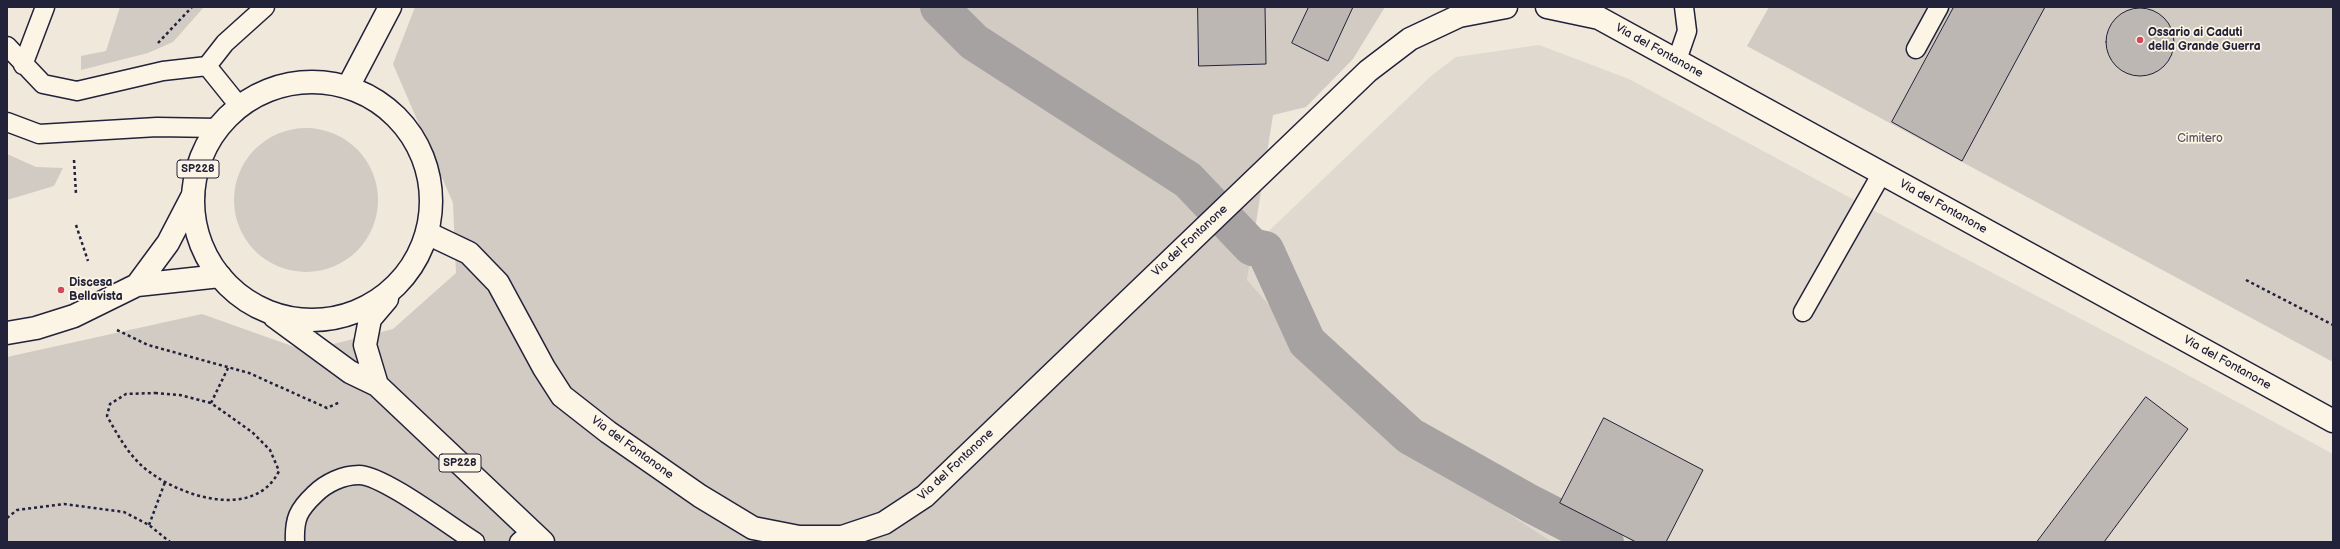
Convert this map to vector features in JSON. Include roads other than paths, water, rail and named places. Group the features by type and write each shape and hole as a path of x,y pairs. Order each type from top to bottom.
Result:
{"street":[{"path":"348,87 390,7"},
{"name":"Via del Fontanone","path":"427,233 469,253 498,283 544,368 562,396 608,432 720,508 753,528 799,538 842,537 884,523 925,496 1368,71 1410,39 1458,12 1506,7"},
{"name":"Via del Fontanone","path":"1548,7 1602,12 1677,60 2333,421"},
{"name":"SP228","path":"401,281 374,304 340,317 304,320 268,312 242,297 220,276 204,251 195,224 193,195 200,159 218,128 244,103 277,87 312,81 348,87 381,103 408,129 425,161 432,197 427,233 417,258 401,281 370,319 365,345 377,385 531,538"},
{"path":"137,285 168,243 193,195"},
{"path":"7,333 36,328 74,316 137,285 220,276"},
{"path":"268,312 350,372 377,385"}],"lane":[{"path":"23,65 45,7"},
{"path":"7,46 23,65 43,84 77,91 164,71 207,66 225,43 265,7"},
{"path":"1677,60 1687,31 1684,7"},
{"path":"1916,49 1939,7"},
{"path":"207,66 240,107"},
{"path":"7,122 39,134 157,127 218,128"},
{"path":"1803,312 1882,173"},
{"path":"295,542 294,522 308,501 322,486 341,479 359,475 381,480 475,542"}],"waterway":[{"path":"939,7 974,42 1188,180 1252,247 1265,250 1307,342 1410,436 1531,504 1605,542"}],"place":[{"name":"Ossario ai Caduti della Grande Guerra","path":"2140,40"},
{"name":"Discesa Bellavista","path":"61,290"}],"park label":[{"name":"Cimitero","path":"2200,139"}]}
